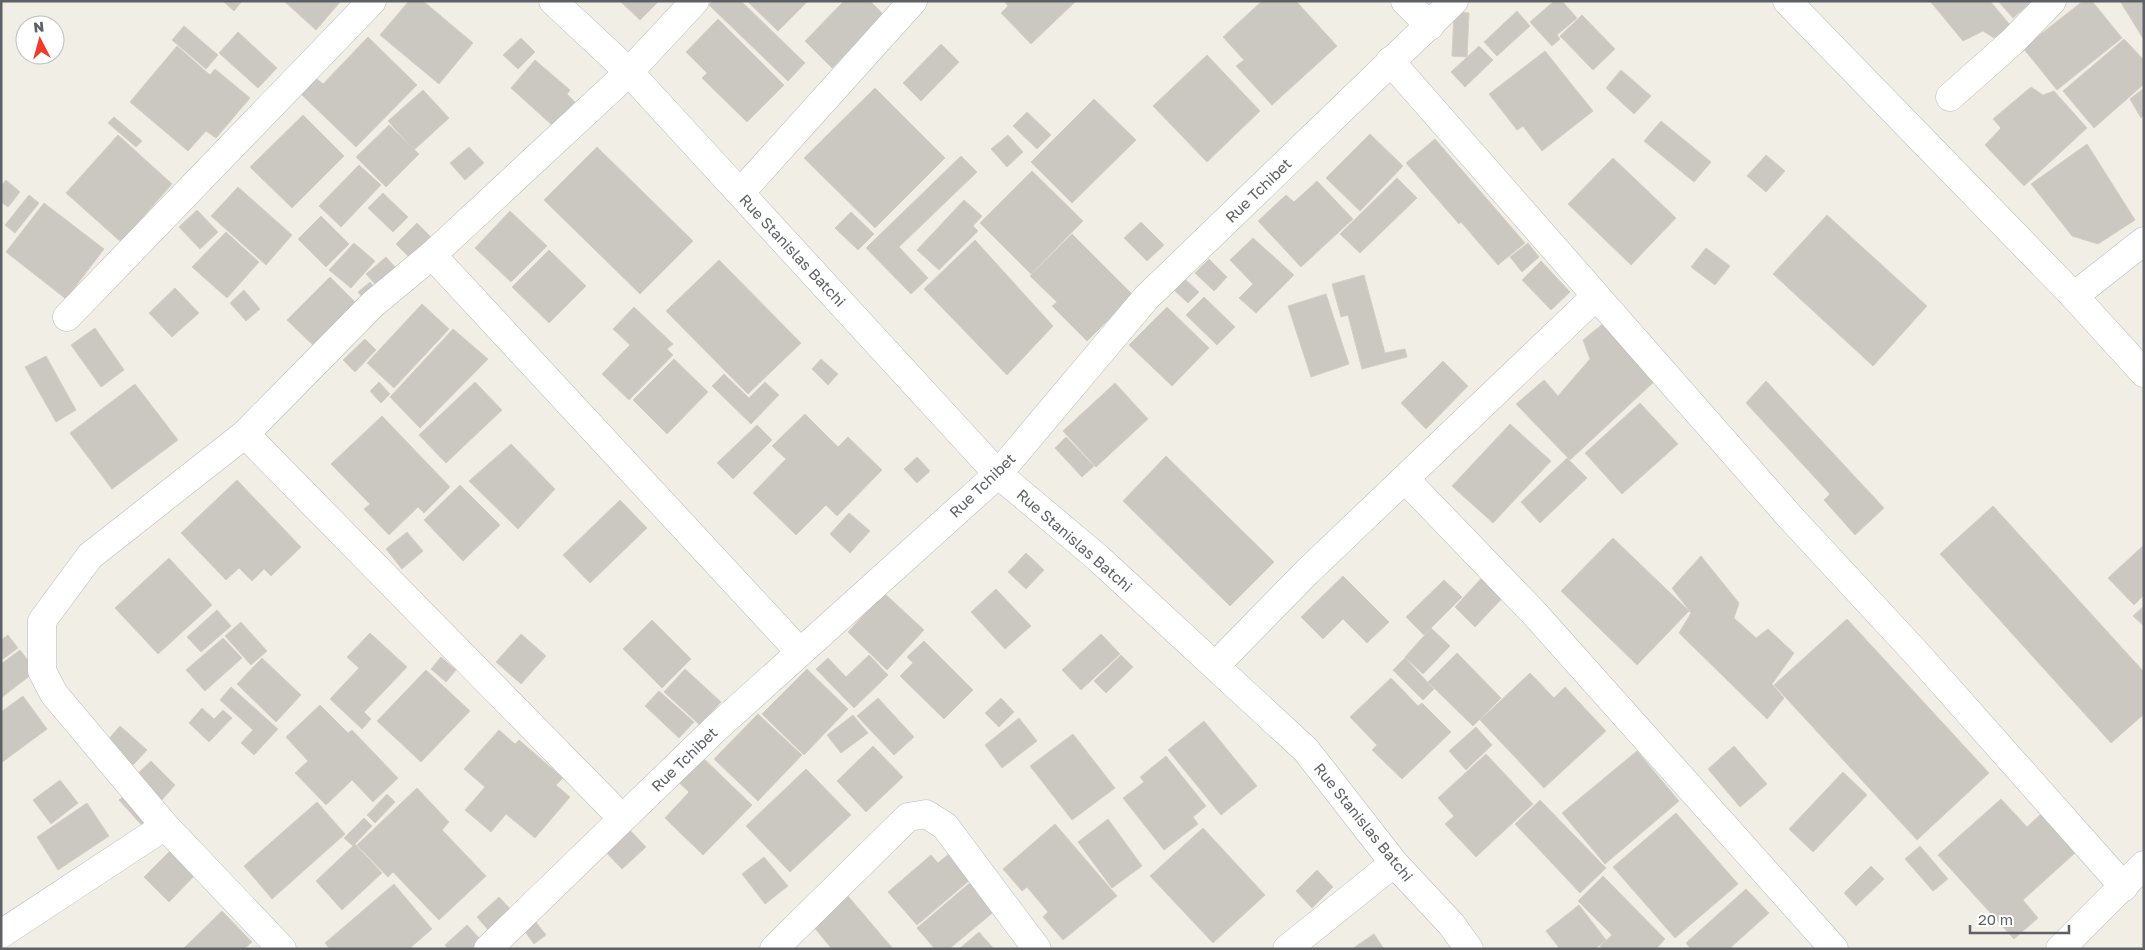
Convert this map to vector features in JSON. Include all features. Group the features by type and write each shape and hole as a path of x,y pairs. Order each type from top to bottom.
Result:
{"street":[{"path":"67,318 372,1"},
{"name":"Rue Stanislas Batchi","path":"553,1 629,72 998,474 1098,558 1306,750 1394,862 1451,924 1469,949"},
{"path":"282,949 165,826 54,694 42,671 42,621 90,556 245,434 373,304 432,255 629,72 695,1"},
{"path":"740,193 913,1"},
{"path":"1405,1 1430,26"},
{"name":"Rue Tchibet","path":"488,949 622,818 799,651 998,474 1146,298 1454,1"},
{"path":"1787,1 2074,296 2144,373"},
{"path":"1950,97 2012,42 2052,1"},
{"path":"1390,61 1784,511 1918,655 2124,887"},
{"path":"2074,296 2144,241"},
{"path":"432,255 799,651"},
{"path":"1215,666 1308,572 1595,296"},
{"path":"245,434 622,818"},
{"path":"1405,479 1534,613 1834,949"},
{"path":"774,949 908,817 926,814 945,826 1037,949"},
{"path":"1,934 165,826"},
{"path":"1287,949 1394,862"},
{"path":"2060,949 2144,865"}],"building":[{"path":"223,1 242,1 234,11"},
{"path":"284,1 341,1 316,30"},
{"path":"409,1 423,1 473,43 439,84 380,35"},
{"path":"620,1 659,1 640,20"},
{"path":"713,1 741,1 805,63 788,81 709,5"},
{"path":"747,1 808,1 778,31"},
{"path":"844,1 870,1 884,15 832,68 805,41"},
{"path":"1004,1 1076,1 1031,44 1001,13 1008,6"},
{"path":"1262,1 1296,1 1337,46 1272,105 1236,66 1244,60 1223,37"},
{"path":"1554,1 1562,1 1577,18 1557,35 1560,39 1552,46 1530,22"},
{"path":"1930,1 1990,1 2011,26 1994,38 1983,31 1963,41"},
{"path":"1998,1 2032,1 2013,18"},
{"path":"2083,1 2092,1 2122,38 2057,90 2023,48"},
{"path":"2120,1 2144,1 2144,40"},
{"path":"1517,11 1530,26 1497,56 1484,42"},
{"path":"1454,12 1469,13 1467,57 1452,56"},
{"path":"1582,15 1615,49 1593,70 1560,36"},
{"path":"718,19 784,85 747,122 702,78 707,73 686,52"},
{"path":"184,26 218,55 206,69 172,40"},
{"path":"238,32 277,68 258,88 219,53"},
{"path":"368,37 417,85 356,147 301,94 316,78 323,84"},
{"path":"521,38 535,52 518,69 503,55"},
{"path":"2124,39 2144,60 2144,84 2094,128 2063,91"},
{"path":"941,44 959,62 921,101 903,83"},
{"path":"177,46 210,75 215,69 250,98 216,138 206,131 188,151 130,102"},
{"path":"1479,46 1493,60 1465,87 1451,72"},
{"path":"1545,51 1593,111 1542,151 1523,126 1517,130 1489,94"},
{"path":"1207,55 1260,111 1207,162 1153,106"},
{"path":"535,60 570,90 567,94 575,102 553,126 511,88"},
{"path":"1621,70 1651,96 1634,114 1606,88"},
{"path":"2031,87 2043,95 2054,91 2087,128 2024,186 1985,145 2001,128 1993,119"},
{"path":"875,88 945,158 875,228 804,158"},
{"path":"2144,88 2144,115 2141,118 2130,99"},
{"path":"423,90 449,118 414,150 388,121"},
{"path":"1094,99 1136,140 1072,203 1031,162"},
{"path":"1027,112 1051,135 1037,149 1013,126"},
{"path":"303,115 344,156 292,208 250,167"},
{"path":"114,117 142,141 136,147 108,123"},
{"path":"1661,121 1711,162 1694,182 1644,141"},
{"path":"389,125 419,154 386,187 356,157"},
{"path":"1370,134 1403,166 1360,211 1326,178"},
{"path":"118,135 172,184 121,242 66,193"},
{"path":"1008,135 1023,152 1007,167 991,149"},
{"path":"1435,139 1525,243 1498,265 1406,163"},
{"path":"2087,144 2135,220 2098,244 2072,236 2031,184"},
{"path":"469,147 484,163 465,180 450,163"},
{"path":"597,147 693,241 640,294 544,200"},
{"path":"1766,155 1785,171 1766,192 1747,176"},
{"path":"961,156 977,172 899,247 928,278 911,294 866,248"},
{"path":"1613,158 1676,218 1631,265 1568,204"},
{"path":"359,165 381,185 341,227 319,206"},
{"path":"1032,171 1083,221 1031,274 980,223"},
{"path":"1397,178 1417,198 1360,253 1340,234"},
{"path":"6,180 20,192 8,207 1,202 1,186"},
{"path":"1317,181 1353,219 1301,267 1258,221 1286,195 1294,202"},
{"path":"238,187 292,235 266,265 211,216"},
{"path":"383,193 408,217 393,232 368,208"},
{"path":"29,195 39,203 15,233 5,225"},
{"path":"964,200 982,216 973,226 978,231 939,270 917,250"},
{"path":"44,203 104,249 66,299 6,252"},
{"path":"197,210 218,232 200,249 179,227"},
{"path":"510,211 547,246 511,282 475,248"},
{"path":"851,212 874,234 858,250 835,228"},
{"path":"1827,215 1927,306 1873,366 1773,274"},
{"path":"321,216 349,244 326,267 298,239"},
{"path":"1141,222 1164,245 1147,261 1124,238"},
{"path":"417,223 438,244 417,265 396,244"},
{"path":"226,232 259,262 227,298 192,267"},
{"path":"1072,234 1133,295 1087,341 1052,306 1057,302 1030,276"},
{"path":"1253,238 1294,275 1256,313 1239,298 1253,284 1230,260"},
{"path":"975,240 1053,326 1007,375 924,289"},
{"path":"354,243 375,261 351,288 329,270"},
{"path":"1528,243 1539,257 1522,272 1510,257"},
{"path":"1706,248 1730,266 1715,285 1691,267"},
{"path":"549,250 586,286 549,323 512,287"},
{"path":"386,257 404,277 384,294 366,274"},
{"path":"1209,259 1227,277 1214,291 1195,273"},
{"path":"719,260 801,343 748,394 666,311"},
{"path":"1541,261 1570,292 1551,310 1522,280"},
{"path":"1364,275 1385,353 1405,349 1407,357 1362,369 1348,315 1341,317 1332,284"},
{"path":"330,277 360,307 317,349 287,320"},
{"path":"1185,279 1199,292 1188,303 1174,290"},
{"path":"370,282 380,294 368,304 358,292"},
{"path":"175,288 199,313 172,337 149,313"},
{"path":"244,290 260,309 246,321 230,303"},
{"path":"1326,294 1349,364 1311,377 1288,306"},
{"path":"1204,297 1235,327 1217,345 1186,315"},
{"path":"422,304 449,329 394,388 367,363"},
{"path":"634,307 673,344 667,349 673,355 629,400 602,374 630,345 613,329"},
{"path":"1167,307 1209,348 1172,386 1129,345"},
{"path":"1605,322 1658,378 1570,460 1516,404 1544,380 1558,396 1590,359 1583,340"},
{"path":"95,328 124,370 101,387 71,345"},
{"path":"453,329 488,359 420,428 390,397"},
{"path":"365,339 376,350 355,372 343,360"},
{"path":"46,356 76,410 56,422 25,367"},
{"path":"674,359 708,392 667,434 633,400"},
{"path":"821,359 838,374 828,385 812,369"},
{"path":"1443,361 1468,386 1426,429 1401,403"},
{"path":"724,374 749,398 765,382 779,395 751,424 712,386"},
{"path":"1766,381 1884,508 1855,535 1824,500 1830,494 1746,403"},
{"path":"379,382 390,394 381,403 370,391"},
{"path":"475,382 502,410 446,463 419,435"},
{"path":"1115,383 1148,419 1096,467 1063,431"},
{"path":"135,384 178,440 112,489 70,433"},
{"path":"1640,403 1678,444 1622,494 1585,453"},
{"path":"805,414 838,447 848,437 882,470 837,516 826,505 796,535 753,493 786,459 772,446"},
{"path":"382,416 450,487 424,513 418,507 389,535 364,509 370,504 331,464"},
{"path":"1510,424 1551,461 1493,523 1452,486"},
{"path":"757,425 772,440 733,479 717,463"},
{"path":"1066,437 1094,466 1082,477 1055,448"},
{"path":"511,444 555,489 518,529 469,481"},
{"path":"1166,456 1274,562 1230,606 1123,501"},
{"path":"917,457 930,471 917,483 904,469"},
{"path":"1567,458 1587,478 1540,523 1521,502"},
{"path":"237,480 301,547 271,576 264,569 252,581 239,568 226,580 181,533"},
{"path":"460,485 500,525 463,561 424,520"},
{"path":"620,500 647,528 590,583 563,555"},
{"path":"1993,506 2144,672 2144,714 2111,743 1940,554"},
{"path":"849,513 870,531 850,553 830,534"},
{"path":"407,532 423,551 402,569 386,549"},
{"path":"1613,538 1689,611 1637,665 1561,591"},
{"path":"2144,545 2144,595 2134,605 2108,578"},
{"path":"1026,553 1044,570 1026,589 1008,572"},
{"path":"1701,556 1739,603 1734,618 1756,638 1768,629 1794,653 1772,684 1784,698 1767,719 1679,633 1691,613 1672,588"},
{"path":"169,558 212,605 158,654 115,608"},
{"path":"1488,571 1509,591 1475,627 1455,607"},
{"path":"1343,576 1389,622 1367,643 1343,619 1323,639 1301,617"},
{"path":"1444,580 1462,597 1424,635 1406,617"},
{"path":"996,589 1031,626 1005,649 971,612"},
{"path":"884,593 924,630 887,670 848,632"},
{"path":"2144,606 2144,626 2133,616"},
{"path":"217,610 231,626 201,652 187,637"},
{"path":"1847,619 1989,773 1917,840 1774,685"},
{"path":"652,620 691,659 662,688 623,649"},
{"path":"241,622 267,651 251,665 225,636"},
{"path":"1431,628 1450,646 1423,674 1405,657"},
{"path":"370,633 407,667 364,712 371,719 362,729 330,699 359,668 347,657"},
{"path":"521,634 546,656 521,684 496,662"},
{"path":"1101,634 1120,654 1081,690 1062,670"},
{"path":"8,635 18,648 3,659 1,640"},
{"path":"223,638 242,658 205,691 186,670"},
{"path":"924,641 973,690 944,719 900,676 913,663 907,657"},
{"path":"20,650 36,671 1,698 1,664"},
{"path":"1457,653 1501,698 1473,726 1428,682"},
{"path":"869,655 888,675 854,708 816,669 828,658 846,677"},
{"path":"1121,655 1133,667 1106,693 1094,681"},
{"path":"441,657 456,670 446,682 431,669"},
{"path":"262,658 301,695 276,722 237,684"},
{"path":"1405,658 1434,689 1423,700 1393,670"},
{"path":"685,669 721,702 700,725 664,692"},
{"path":"807,669 848,709 804,755 762,714"},
{"path":"426,670 470,711 421,762 377,721"},
{"path":"1530,673 1554,698 1565,687 1606,731 1544,788 1480,720"},
{"path":"1391,678 1418,706 1422,703 1451,732 1402,779 1372,750 1377,745 1350,717"},
{"path":"231,687 278,729 254,755 241,743 253,730 220,700"},
{"path":"659,691 694,722 679,738 645,706"},
{"path":"23,696 47,729 1,763 1,712"},
{"path":"878,698 914,737 894,755 857,716"},
{"path":"1001,698 1014,712 999,727 985,713"},
{"path":"320,705 348,733 352,730 398,778 373,802 352,780 326,805 295,773 308,761 286,737"},
{"path":"202,708 214,719 223,710 232,718 209,742 189,723"},
{"path":"758,714 802,755 758,801 714,759"},
{"path":"853,715 868,733 841,753 827,735"},
{"path":"1019,718 1037,741 1002,768 985,745"},
{"path":"1204,721 1257,786 1221,815 1168,750"},
{"path":"120,726 147,750 133,765 106,742"},
{"path":"1476,727 1492,745 1466,770 1449,751"},
{"path":"499,730 515,744 519,740 563,778 556,785 570,797 535,838 506,814 491,832 465,810 485,787 464,769"},
{"path":"1073,734 1115,788 1072,820 1030,766"},
{"path":"873,746 903,777 866,812 837,781"},
{"path":"1734,746 1767,784 1740,807 1708,769"},
{"path":"1637,751 1679,801 1605,864 1562,813"},
{"path":"1486,754 1533,804 1476,857 1445,824 1454,816 1438,798"},
{"path":"700,755 752,805 703,855 665,818 689,792 676,780"},
{"path":"1166,756 1206,806 1193,817 1198,824 1164,850 1123,798 1144,782 1140,777"},
{"path":"151,761 175,785 161,801 135,776"},
{"path":"806,769 851,815 790,872 746,826"},
{"path":"1843,772 1867,795 1813,852 1789,829"},
{"path":"60,780 78,803 51,824 33,800"},
{"path":"417,788 449,822 442,830 486,876 439,920 393,872 388,877 357,845"},
{"path":"127,794 154,824 147,831 119,800"},
{"path":"387,794 395,802 375,823 367,815"},
{"path":"2001,799 2027,827 2041,814 2075,853 2023,900 2038,918 2014,939 1938,855"},
{"path":"1540,800 1606,868 1580,893 1515,824"},
{"path":"317,802 345,834 272,899 244,866"},
{"path":"87,803 109,836 58,870 37,837"},
{"path":"1676,813 1738,884 1675,938 1613,867"},
{"path":"364,818 372,826 353,846 344,838"},
{"path":"1108,819 1142,866 1112,888 1078,842"},
{"path":"1055,824 1117,896 1063,940 1043,917 1048,912 1027,887 1022,891 1003,869"},
{"path":"625,825 646,847 622,869 602,848"},
{"path":"1203,828 1265,895 1213,943 1150,876"},
{"path":"355,844 382,873 342,910 316,881"},
{"path":"1920,846 1948,879 1933,891 1905,859"},
{"path":"173,848 198,872 169,902 144,877"},
{"path":"949,854 971,879 917,925 888,892 931,855 938,863"},
{"path":"764,857 788,886 765,904 742,874"},
{"path":"1871,866 1884,879 1856,906 1844,893"},
{"path":"1317,870 1333,887 1312,908 1296,891"},
{"path":"1603,876 1665,939 1656,949 1603,949 1600,946 1612,935 1578,901"},
{"path":"972,881 996,910 949,949 935,949 917,928"},
{"path":"394,884 432,929 409,949 330,949 325,943"},
{"path":"1746,889 1769,913 1729,949 1691,949 1686,943"},
{"path":"848,896 893,949 832,949 813,926"},
{"path":"499,897 513,912 490,932 477,917"},
{"path":"1579,905 1606,940 1595,949 1560,949 1546,931"},
{"path":"222,911 252,942 244,949 183,949"},
{"path":"532,917 546,935 534,944 521,926"},
{"path":"467,925 481,940 472,949 448,949 445,945"},
{"path":"979,932 994,949 959,949"},
{"path":"1374,934 1384,949 1352,949"}]}
